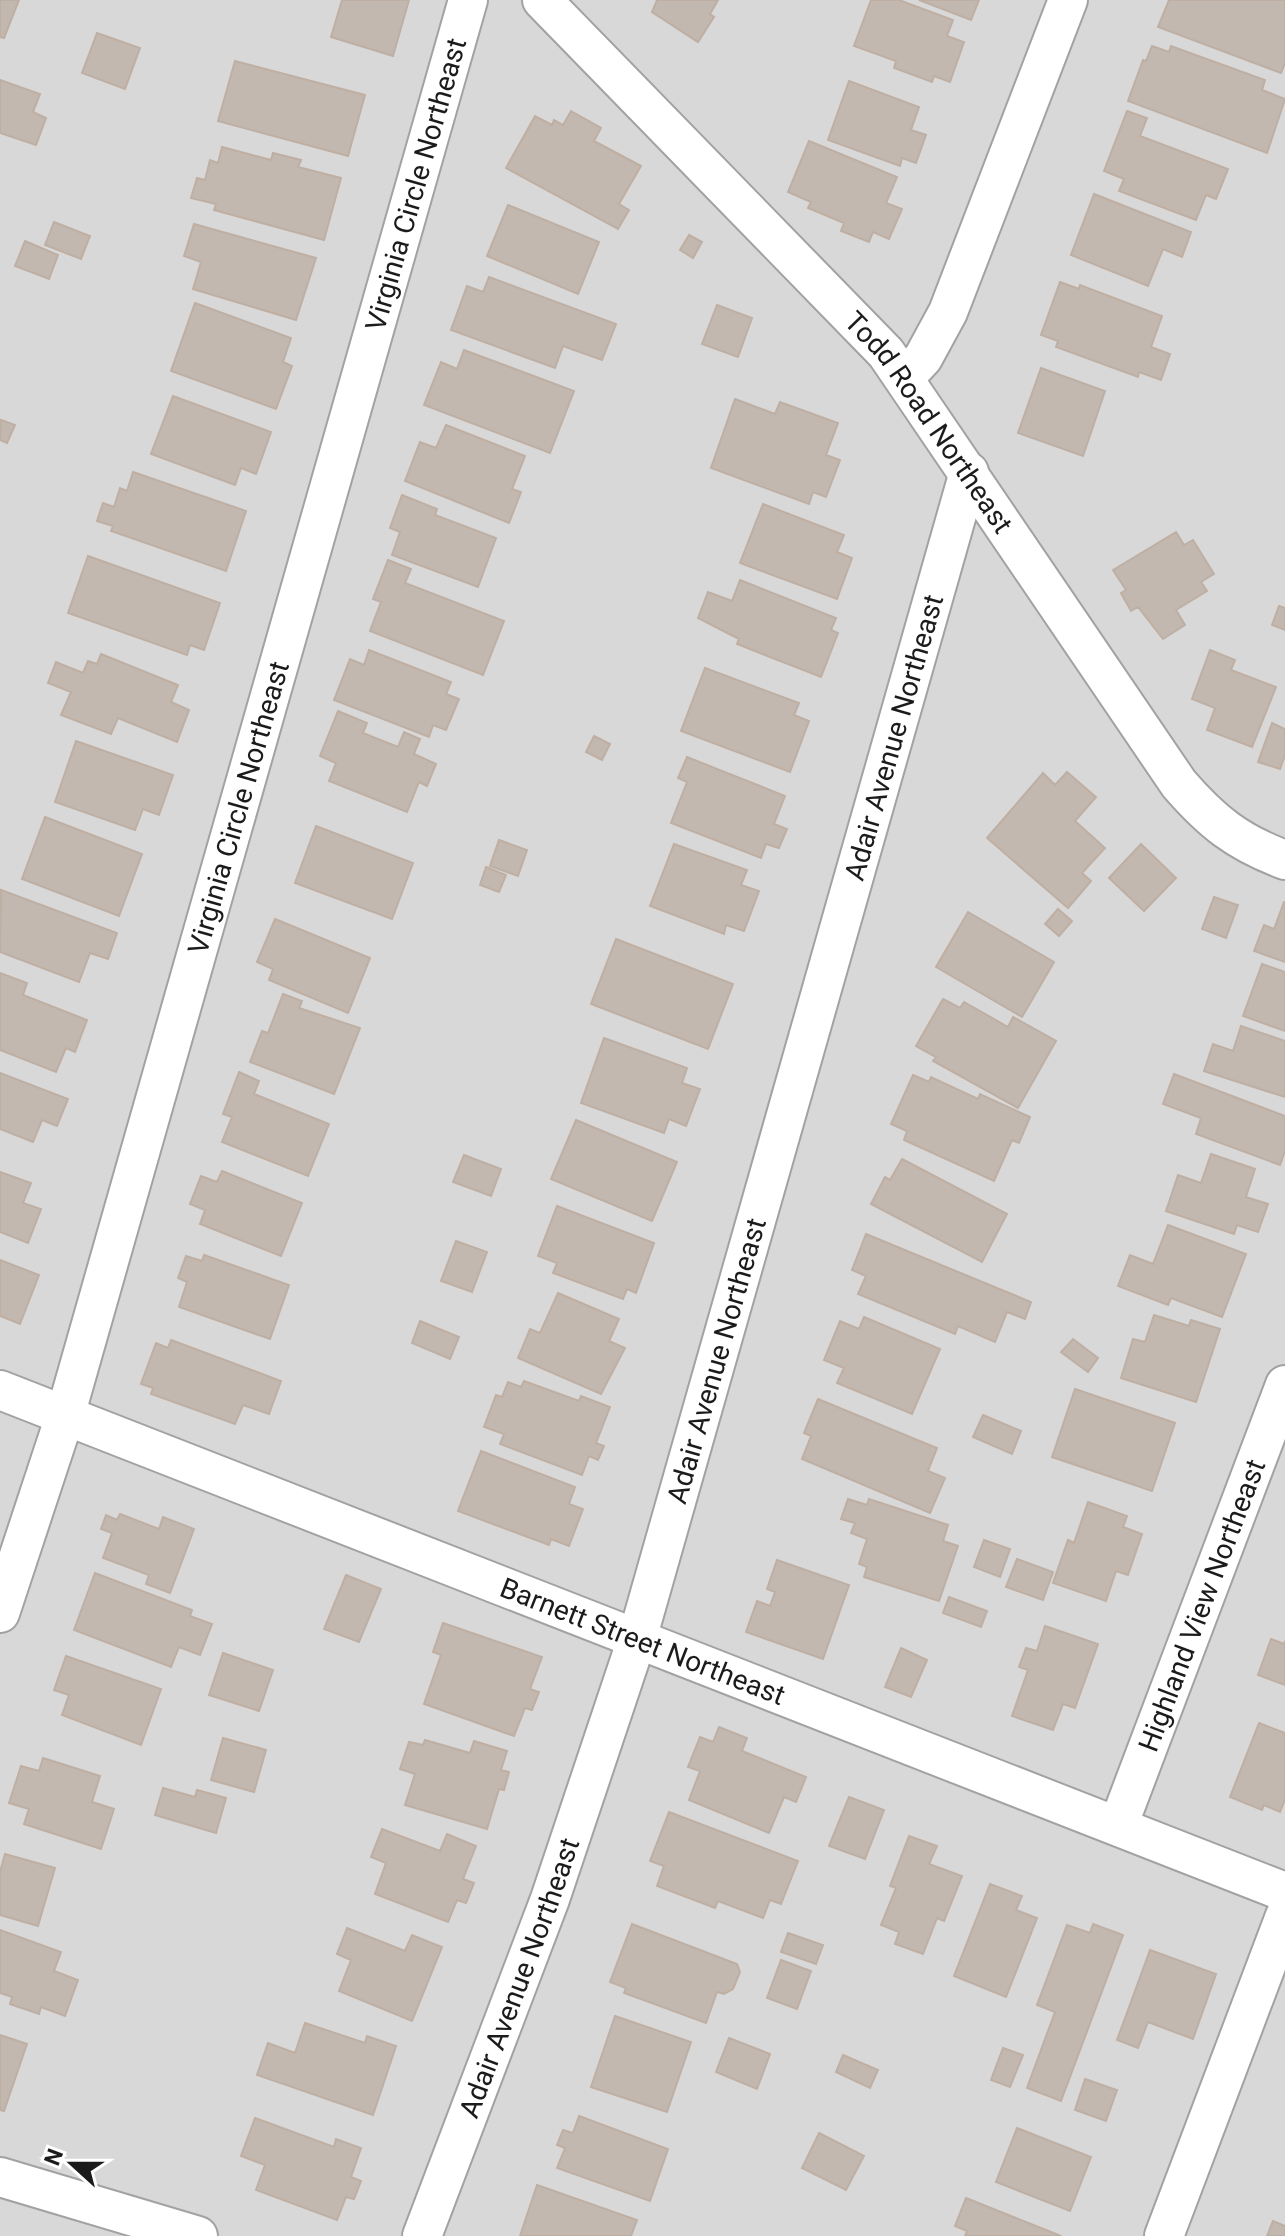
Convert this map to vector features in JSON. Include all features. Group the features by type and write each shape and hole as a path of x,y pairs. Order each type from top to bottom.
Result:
{"street":[{"name":"Virginia Circle Northeast","path":"0,1613 65,1416 468,0"},
{"name":"Todd Road Northeast","path":"542,0 886,353 1179,784 1209,819 1250,847 1285,860"},
{"path":"905,377 923,358 948,312 1068,0"},
{"name":"Adair Avenue Northeast","path":"422,2236 550,1899 637,1639 969,472"},
{"name":"Highland View Northeast","path":"1118,1826 1285,1385"},
{"name":"Barnett Street Northeast","path":"0,1390 1285,1892"},
{"path":"1164,2236 1285,1916"},
{"path":"0,2177 198,2236"}],"shaded area":[{"path":"0,0 1285,0 1285,2236 0,2236"}],"building":[{"path":"0,0 19,0 4,38 0,37"},
{"path":"342,0 409,0 393,56 331,37"},
{"path":"657,0 718,0 710,14 714,17 698,42 652,12"},
{"path":"871,0 899,0 953,20 947,36 964,42 950,82 934,76 932,82 894,68 896,61 854,46"},
{"path":"919,0 979,0 971,20"},
{"path":"1169,0 1285,0 1285,63 1281,73 1158,27"},
{"path":"97,33 140,48 125,89 82,73"},
{"path":"1152,46 1169,52 1171,46 1265,80 1262,90 1285,99 1267,153 1128,101 1143,60 1146,61"},
{"path":"235,61 365,95 348,156 218,121"},
{"path":"0,80 40,94 33,112 46,118 36,145 0,133"},
{"path":"849,81 919,107 911,130 926,135 916,163 902,158 900,166 828,140"},
{"path":"571,111 601,128 594,141 641,166 619,204 629,210 618,229 506,168 535,116 552,125 554,120 563,125"},
{"path":"1127,111 1147,118 1140,136 1228,169 1216,199 1206,195 1196,220 1119,191 1124,179 1104,171"},
{"path":"809,141 897,177 886,203 902,209 889,239 873,232 869,242 841,231 844,223 808,208 811,202 788,192"},
{"path":"222,147 271,160 273,153 301,160 298,167 341,178 324,240 214,210 216,204 191,198 197,178 205,180 210,160 218,163"},
{"path":"1094,194 1191,232 1182,257 1163,249 1148,286 1071,255"},
{"path":"508,205 599,242 578,294 487,256"},
{"path":"54,222 90,236 81,259 45,245"},
{"path":"194,224 316,258 296,320 193,289 201,262 184,256"},
{"path":"689,235 702,242 693,258 680,250"},
{"path":"25,241 58,255 49,279 15,266"},
{"path":"489,277 616,324 602,360 563,346 555,368 451,330 467,286 483,292"},
{"path":"1060,282 1079,289 1080,285 1162,316 1151,347 1170,354 1161,380 1139,372 1138,377 1056,347 1058,341 1041,335"},
{"path":"195,303 291,338 283,362 292,366 276,409 171,371"},
{"path":"717,305 752,318 738,357 702,344"},
{"path":"464,350 574,391 550,453 424,405 441,362 457,369"},
{"path":"1041,368 1105,391 1083,456 1018,433"},
{"path":"173,396 271,432 256,474 241,468 235,485 151,454"},
{"path":"735,399 775,414 780,402 838,423 826,455 840,460 826,497 813,492 809,504 711,468"},
{"path":"1,420 15,425 7,443 0,440"},
{"path":"446,425 525,456 512,489 521,492 509,523 405,481 420,442 436,448"},
{"path":"133,472 246,511 226,571 111,531 113,526 97,521 103,503 114,507 120,488 127,491"},
{"path":"402,495 437,509 435,515 496,538 478,587 392,555 400,532 390,528"},
{"path":"763,504 844,535 837,552 852,558 837,599 740,563"},
{"path":"1176,532 1184,545 1193,540 1214,574 1201,582 1207,591 1176,610 1185,625 1163,639 1138,607 1131,611 1121,593 1126,590 1113,570"},
{"path":"88,556 220,603 204,650 190,645 187,655 68,613"},
{"path":"388,560 411,569 405,583 504,621 483,675 370,631 381,602 373,599"},
{"path":"740,580 836,618 831,630 838,633 821,677 737,644 739,639 698,618 708,592 732,601"},
{"path":"1279,606 1285,608 1285,630 1272,625"},
{"path":"369,650 451,682 446,694 459,699 446,730 433,725 429,737 334,700 350,659 364,665"},
{"path":"1210,650 1235,660 1231,670 1276,687 1252,747 1207,730 1215,708 1192,699"},
{"path":"101,654 178,685 171,702 189,710 177,742 118,718 111,734 61,715 71,692 48,683 56,662 83,673 88,661 97,664"},
{"path":"705,668 799,703 794,715 809,721 790,772 681,731"},
{"path":"338,711 367,723 363,733 398,747 404,732 420,739 414,754 436,764 427,786 419,782 407,812 329,781 336,763 320,756"},
{"path":"1272,723 1285,729 1285,755 1280,769 1258,762"},
{"path":"594,736 610,744 602,760 586,752"},
{"path":"76,741 173,775 159,815 143,809 135,830 55,802"},
{"path":"687,757 785,796 774,824 787,829 779,848 766,844 761,858 671,823 687,782 678,778"},
{"path":"1067,772 1096,797 1075,821 1105,848 1082,873 1091,881 1068,908 987,838 1043,773 1055,785"},
{"path":"45,817 142,854 119,916 22,879"},
{"path":"316,826 413,863 392,919 295,883"},
{"path":"499,840 527,850 518,876 490,866"},
{"path":"674,844 747,870 741,885 759,891 744,931 726,925 724,934 650,906"},
{"path":"1141,844 1176,878 1144,911 1109,878"},
{"path":"486,867 506,875 499,892 480,885"},
{"path":"1,890 117,933 108,959 90,953 79,982 0,952"},
{"path":"1214,897 1238,905 1226,938 1202,929"},
{"path":"1284,902 1285,962 1254,951 1264,925 1274,929"},
{"path":"1058,909 1072,921 1059,936 1045,924"},
{"path":"968,912 1054,962 1022,1017 936,967"},
{"path":"275,919 370,958 348,1013 269,980 273,969 257,962"},
{"path":"616,939 733,984 708,1049 591,1004"},
{"path":"1262,964 1285,972 1285,1031 1243,1016"},
{"path":"0,973 27,983 23,995 87,1020 75,1052 66,1048 56,1072 0,1050"},
{"path":"283,994 302,1001 299,1008 360,1028 334,1094 250,1062 262,1031 268,1033"},
{"path":"943,999 960,1008 964,1002 1008,1027 1013,1017 1056,1041 1018,1108 933,1061 936,1057 916,1046"},
{"path":"1241,1026 1285,1041 1285,1097 1204,1071 1213,1044 1233,1051"},
{"path":"604,1038 687,1068 682,1083 700,1089 686,1126 669,1119 664,1133 581,1103"},
{"path":"239,1072 259,1081 254,1094 329,1124 308,1176 222,1142 232,1117 223,1114"},
{"path":"0,1073 68,1099 57,1126 42,1120 33,1142 0,1129"},
{"path":"1174,1074 1285,1116 1285,1151 1280,1165 1196,1134 1201,1118 1163,1104"},
{"path":"913,1075 929,1082 931,1077 978,1099 980,1094 1030,1117 1019,1143 1012,1140 994,1181 904,1140 907,1131 891,1124"},
{"path":"576,1120 677,1162 652,1221 551,1179"},
{"path":"1211,1154 1255,1169 1246,1197 1268,1204 1258,1232 1237,1225 1234,1234 1166,1211 1178,1175 1201,1183"},
{"path":"464,1155 501,1169 491,1196 453,1182"},
{"path":"902,1159 1007,1214 982,1262 871,1204 885,1177 890,1180"},
{"path":"222,1171 302,1203 281,1256 200,1224 205,1210 190,1204 201,1176 217,1182"},
{"path":"0,1172 31,1183 23,1203 41,1209 28,1243 0,1232"},
{"path":"557,1206 654,1243 636,1293 627,1289 623,1299 553,1273 557,1263 538,1256"},
{"path":"1168,1225 1246,1254 1222,1317 1171,1298 1168,1305 1118,1286 1130,1255 1153,1264"},
{"path":"866,1234 1031,1302 1025,1319 1007,1312 995,1342 958,1326 955,1334 858,1294 866,1276 852,1270"},
{"path":"456,1241 487,1252 472,1292 441,1281"},
{"path":"204,1255 289,1285 270,1339 179,1307 187,1282 178,1278 186,1256 202,1261"},
{"path":"0,1260 39,1275 20,1324 0,1316"},
{"path":"558,1293 619,1319 609,1341 625,1348 601,1394 518,1358 530,1329 540,1333"},
{"path":"1154,1315 1189,1326 1191,1320 1220,1329 1196,1402 1121,1378 1133,1339 1145,1342"},
{"path":"864,1317 940,1349 912,1414 837,1383 844,1368 824,1360 840,1321 859,1329"},
{"path":"420,1321 459,1337 450,1359 412,1343"},
{"path":"1073,1339 1098,1358 1088,1372 1061,1352"},
{"path":"171,1340 281,1381 269,1414 243,1405 235,1424 151,1394 153,1388 141,1384 156,1343 168,1348"},
{"path":"524,1381 579,1401 581,1396 610,1407 596,1443 604,1446 598,1460 589,1456 582,1475 500,1444 504,1434 484,1427 496,1395 502,1397 508,1382 521,1387"},
{"path":"1075,1389 1175,1423 1152,1491 1052,1457"},
{"path":"818,1399 937,1448 928,1471 945,1478 930,1513 802,1459 811,1436 804,1433"},
{"path":"983,1415 1021,1431 1012,1454 973,1437"},
{"path":"481,1451 575,1487 569,1504 583,1509 569,1546 551,1539 549,1545 458,1511"},
{"path":"848,1499 867,1505 869,1499 948,1525 943,1541 958,1546 939,1601 864,1577 867,1567 859,1564 867,1539 851,1533 855,1523 841,1519"},
{"path":"1088,1502 1127,1516 1123,1527 1142,1534 1128,1575 1116,1571 1106,1601 1053,1583 1068,1540 1074,1543"},
{"path":"120,1514 159,1529 163,1517 194,1529 170,1593 146,1584 149,1575 103,1558 112,1533 101,1529 106,1515 117,1520"},
{"path":"984,1540 1010,1549 1000,1577 974,1567"},
{"path":"1017,1559 1053,1572 1043,1600 1006,1587"},
{"path":"777,1560 849,1585 823,1659 746,1632 757,1601 770,1606 775,1592 767,1589"},
{"path":"95,1573 192,1610 190,1616 212,1624 200,1655 179,1647 171,1667 74,1630"},
{"path":"346,1575 381,1589 359,1642 324,1629"},
{"path":"949,1597 987,1611 981,1627 943,1613"},
{"path":"443,1623 542,1657 530,1689 539,1692 532,1710 525,1708 514,1736 424,1704 441,1655 433,1652"},
{"path":"1045,1626 1098,1644 1075,1708 1063,1704 1053,1730 1012,1716 1028,1670 1019,1667 1026,1648 1037,1651"},
{"path":"1271,1639 1284,1644 1285,1641 1285,1685 1258,1675"},
{"path":"901,1648 927,1660 911,1697 885,1687"},
{"path":"223,1653 273,1670 259,1711 209,1695"},
{"path":"66,1656 161,1689 141,1745 62,1715 69,1695 54,1690"},
{"path":"1259,1723 1285,1733 1285,1800 1280,1812 1264,1805 1262,1810 1230,1797"},
{"path":"719,1727 747,1738 742,1751 806,1777 796,1802 784,1797 769,1833 689,1800 700,1771 688,1767 700,1737 713,1742"},
{"path":"223,1738 266,1750 254,1792 211,1780"},
{"path":"425,1740 470,1753 474,1741 507,1751 501,1770 509,1772 504,1790 499,1789 487,1829 405,1805 415,1774 400,1769 409,1742 423,1745"},
{"path":"43,1758 100,1776 92,1802 114,1809 101,1849 24,1824 29,1809 9,1803 21,1766 39,1771"},
{"path":"163,1788 195,1797 197,1790 226,1798 216,1833 155,1815"},
{"path":"849,1797 884,1810 865,1859 829,1846"},
{"path":"669,1812 798,1861 781,1904 770,1900 763,1918 718,1901 715,1908 657,1886 664,1866 650,1861"},
{"path":"382,1829 440,1851 447,1834 476,1846 463,1879 474,1883 466,1903 457,1900 448,1922 375,1894 386,1863 371,1857"},
{"path":"909,1836 937,1846 929,1864 962,1876 944,1921 937,1918 923,1954 895,1944 899,1932 881,1925 896,1888 890,1886"},
{"path":"5,1854 55,1868 38,1926 0,1915 0,1872"},
{"path":"990,1884 1022,1896 1016,1910 1037,1918 1006,1997 954,1976"},
{"path":"632,1924 737,1964 740,1972 733,1989 724,1994 717,1992 706,2023 624,1993 626,1988 610,1982"},
{"path":"1093,1924 1123,1935 1061,2101 1027,2088 1055,2012 1037,2005 1067,1925 1090,1933"},
{"path":"347,1928 405,1951 412,1935 442,1947 412,2021 339,1991 351,1960 337,1954"},
{"path":"0,1930 61,1952 54,1971 78,1980 65,2016 41,2007 39,2014 10,2004 12,1997 0,1993"},
{"path":"788,1933 823,1945 816,1964 781,1952"},
{"path":"1150,1950 1216,1974 1193,2039 1148,2022 1138,2048 1117,2040"},
{"path":"781,1960 811,1971 797,2009 767,1998"},
{"path":"615,2016 691,2042 667,2112 591,2087"},
{"path":"305,2023 365,2043 367,2036 396,2046 373,2115 257,2075 268,2043 295,2053"},
{"path":"0,2035 27,2044 4,2111 0,2110"},
{"path":"729,2038 770,2054 757,2089 716,2072"},
{"path":"1003,2048 1023,2055 1010,2087 991,2080"},
{"path":"843,2055 878,2070 870,2088 836,2072"},
{"path":"1085,2079 1117,2090 1106,2121 1075,2110"},
{"path":"579,2116 668,2149 650,2201 557,2168 565,2148 557,2145 563,2130 573,2133"},
{"path":"255,2118 334,2147 336,2139 361,2148 351,2177 361,2181 354,2199 346,2197 337,2220 256,2190 265,2165 241,2156"},
{"path":"1017,2128 1091,2157 1070,2211 996,2182"},
{"path":"819,2133 864,2156 846,2190 802,2168"},
{"path":"537,2185 637,2220 631,2236 520,2236"},
{"path":"966,2198 1061,2236 965,2236 967,2231 955,2226"},
{"path":"1273,2221 1285,2226 1285,2236 1267,2236"}]}
